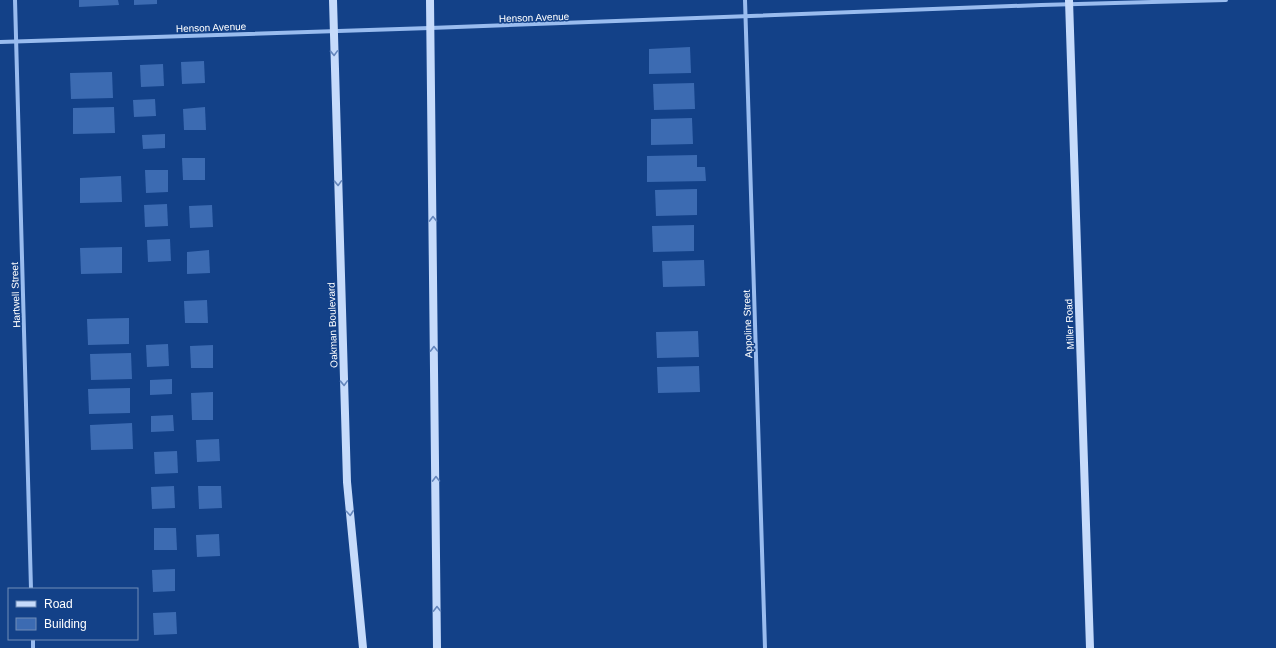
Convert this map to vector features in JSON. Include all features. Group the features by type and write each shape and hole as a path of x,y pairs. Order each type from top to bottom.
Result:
{"street":[{"name":"Hartwell Street","path":"15,0 32,588"},
{"name":"Oakman Boulevard","path":"333,0 347,482 363,648"},
{"path":"430,0 437,648"},
{"name":"Appoline Street","path":"745,0 765,648"},
{"name":"Henson Avenue","path":"0,42 745,17 1041,6 1069,3 1226,0"},
{"name":"Miller Road","path":"1069,3 1090,648"}],"building":[{"path":"79,0 118,0 119,5 79,7"},
{"path":"134,0 157,0 157,4 134,5"},
{"path":"690,47 691,73 649,74 649,49"},
{"path":"204,61 205,83 182,84 181,62"},
{"path":"163,64 164,86 141,87 140,65"},
{"path":"112,72 113,98 71,99 70,73"},
{"path":"694,83 695,109 654,110 653,84"},
{"path":"155,99 156,116 134,117 133,100"},
{"path":"114,107 115,133 73,134 73,108"},
{"path":"205,107 206,130 184,130 183,109"},
{"path":"692,118 693,144 651,145 651,119"},
{"path":"165,134 165,148 143,149 142,135"},
{"path":"697,155 697,167 705,167 706,181 647,182 647,156"},
{"path":"182,158 205,158 205,180 183,180"},
{"path":"145,170 168,170 168,192 146,193"},
{"path":"121,176 122,202 80,203 80,178"},
{"path":"697,189 697,215 656,216 655,190"},
{"path":"167,204 168,226 145,227 144,205"},
{"path":"212,205 213,227 190,228 189,206"},
{"path":"694,225 694,251 653,252 652,226"},
{"path":"170,239 171,261 148,262 147,240"},
{"path":"122,247 122,273 81,274 80,248"},
{"path":"209,250 210,273 187,274 187,252"},
{"path":"704,260 705,286 663,287 662,261"},
{"path":"207,300 208,323 185,323 184,301"},
{"path":"129,318 129,344 88,345 87,319"},
{"path":"698,331 699,357 657,358 656,332"},
{"path":"168,344 169,366 147,367 146,345"},
{"path":"213,345 213,368 191,368 190,346"},
{"path":"131,353 132,379 91,380 90,354"},
{"path":"699,366 700,392 658,393 657,367"},
{"path":"172,379 172,394 150,395 150,380"},
{"path":"130,388 130,413 89,414 88,389"},
{"path":"213,392 213,420 192,420 191,393"},
{"path":"173,415 174,431 151,432 151,416"},
{"path":"132,423 133,449 91,450 90,425"},
{"path":"219,439 220,461 197,462 196,440"},
{"path":"177,451 178,473 155,474 154,452"},
{"path":"174,486 175,508 152,509 151,487"},
{"path":"198,486 221,486 222,508 199,509"},
{"path":"154,528 176,528 177,550 154,550"},
{"path":"219,534 220,556 197,557 196,535"},
{"path":"175,569 175,591 153,592 152,570"},
{"path":"176,612 177,634 154,635 153,613"}]}
